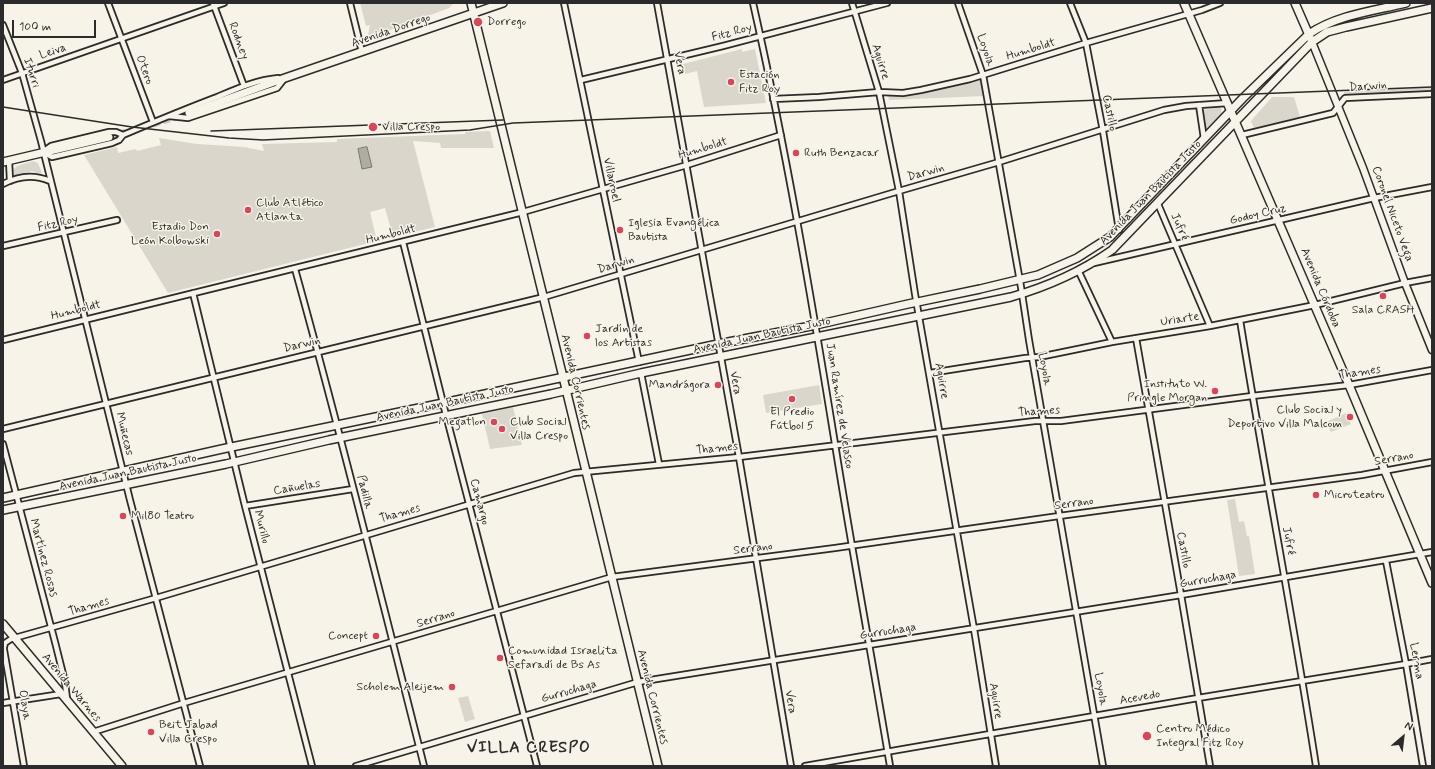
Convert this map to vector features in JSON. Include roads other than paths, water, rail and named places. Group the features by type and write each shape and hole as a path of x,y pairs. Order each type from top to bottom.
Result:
{"main road":[{"name":"Avenida Corrientes","path":"471,3 658,766"},
{"name":"Avenida Dorrego","path":"188,113 503,3"},
{"name":"Avenida Córdoba","path":"1184,3 1350,385 1432,583"},
{"path":"1295,3 1312,42"},
{"name":"Avenida Juan Bautista Justo","path":"3,498 230,447 718,344 816,325 1020,280 1054,269 1077,258 1102,243 1119,230 1204,140 1230,107 1309,34 1319,27 1338,20 1406,3"},
{"name":"Avenida Juan Bautista Justo","path":"3,510 234,462 341,437 720,356 1022,294 1078,270 1112,250 1158,204 1312,42 1327,32 1346,26 1432,8"},
{"name":"Avenida Dorrego","path":"6,161 110,137"},
{"name":"Avenida Warnes","path":"3,624 122,766"}],"street":[{"name":"Otero","path":"108,3 153,122"},
{"name":"Leiva","path":"3,80 214,5 224,3"},
{"path":"350,3 362,52"},
{"name":"Villarroel","path":"564,3 638,362"},
{"name":"Vera","path":"657,3 702,250 791,766"},
{"name":"Juan Ramírez de Velasco","path":"753,3 761,36 818,336 835,446 890,766"},
{"name":"Aguirre","path":"852,3 879,92 899,191 996,766"},
{"name":"Fitz Roy","path":"581,80 668,60 888,3"},
{"name":"Loyola","path":"958,3 983,75 1020,280 1059,516 1103,766"},
{"name":"Castillo","path":"1070,3 1086,43 1103,131 1119,230"},
{"name":"Humboldt","path":"773,99 818,98 879,92 921,90 983,75 1086,43 1189,14 1220,3"},
{"name":"Rodney","path":"214,5 244,86"},
{"name":"Iturri","path":"3,25 22,73 43,152"},
{"name":"Coronel Niceto Vega","path":"1312,42 1432,350"},
{"name":"Avenida Dorrego","path":"110,137 119,140 123,135 153,122 169,116 188,113 244,86 268,79 285,78"},
{"name":"Darwin","path":"1242,135 1333,113 1345,98 1432,94"},
{"path":"1199,105 1204,140"},
{"name":"Darwin","path":"3,429 544,297 1103,131 1168,109 1199,105 1230,107"},
{"name":"Avenida Dorrego","path":"169,116 188,113"},
{"name":"Avenida Dorrego","path":"110,137 116,132 123,135"},
{"name":"Humboldt","path":"3,340 523,212 687,165 780,135"},
{"name":"Muñecas","path":"43,152 126,484 200,766"},
{"path":"6,161 10,180"},
{"path":"3,184 10,180 32,176 50,181"},
{"name":"Godoy Cruz","path":"1088,265 1374,198 1432,187"},
{"name":"Jufré","path":"1158,204 1210,326"},
{"name":"Fitz Roy","path":"3,246 118,220"},
{"name":"Camargo","path":"403,242 446,415 537,766"},
{"name":"Padilla","path":"295,269 338,425 424,766"},
{"path":"1078,270 1112,342"},
{"name":"Uriarte","path":"930,373 1038,357 1112,342 1210,326 1315,305 1432,278"},
{"name":"Murillo","path":"193,293 230,447 312,766"},
{"name":"Jufré","path":"1240,320 1252,396 1303,681 1316,766"},
{"name":"Castillo","path":"1136,338 1210,766"},
{"name":"Thames","path":"14,638 156,598 574,473 738,457 1044,421 1061,421 1350,385 1432,370"},
{"path":"641,373 659,464"},
{"name":"Martínez Rosas","path":"3,444 52,628 65,682 67,701"},
{"name":"Serrano","path":"93,732 184,703 612,577 853,546 1059,516 1386,472 1432,462"},
{"name":"Cañuelas","path":"245,506 353,489"},
{"name":"Gurruchaga","path":"356,766 638,682 974,629 1386,561 1432,552"},
{"name":"Lerma","path":"1386,561 1406,664 1423,766"},
{"path":"20,644 20,639 23,636"},
{"name":"Olaya","path":"14,638 3,644 24,766"},
{"name":"Acevedo","path":"805,766 1198,698 1406,664 1432,658"},
{"path":"3,703 61,694"}],"tunnel":[{"path":"153,124 189,113"},
{"path":"109,137 126,132"}],"railway":[{"path":"3,107 132,127 229,138 263,140 470,130 513,123 1432,87"},
{"path":"211,131 503,120"}],"place":[{"name":"Dorrego","path":"478,22"},
{"name":"Estación Fitz Roy","path":"731,82"},
{"name":"Villa Crespo","path":"373,127"},
{"name":"Ruth Benzacar","path":"796,153"},
{"name":"Club Atlético Atlanta","path":"248,210"},
{"name":"Iglesia Evangélica Bautista","path":"620,230"},
{"name":"Estadio Don León Kolbowski","path":"217,234"},
{"name":"Sala CRASH","path":"1383,296"},
{"name":"Jardín de los Artistas","path":"587,336"},
{"name":"Mandrágora","path":"718,385"},
{"name":"Instituto W. Pringle Morgan","path":"1215,391"},
{"name":"El Predio Fútbol 5","path":"792,399"},
{"name":"Club Social y Deportivo Villa Malcom","path":"1350,417"},
{"name":"Megatlon","path":"494,422"},
{"name":"Club Social Villa Crespo","path":"502,429"},
{"name":"Microteatro","path":"1316,495"},
{"name":"Mil80 Teatro","path":"123,516"},
{"name":"Concept","path":"376,636"},
{"name":"Comunidad Israelita Sefaradí de Bs As","path":"500,658"},
{"name":"Scholem Aleijem","path":"452,687"},
{"name":"Beit Jabad Villa Crespo","path":"151,732"},
{"name":"Centro Médico Integral Fitz Roy","path":"1147,736"}],"district":[{"name":"VILLA CRESPO","path":"529,749"}]}
